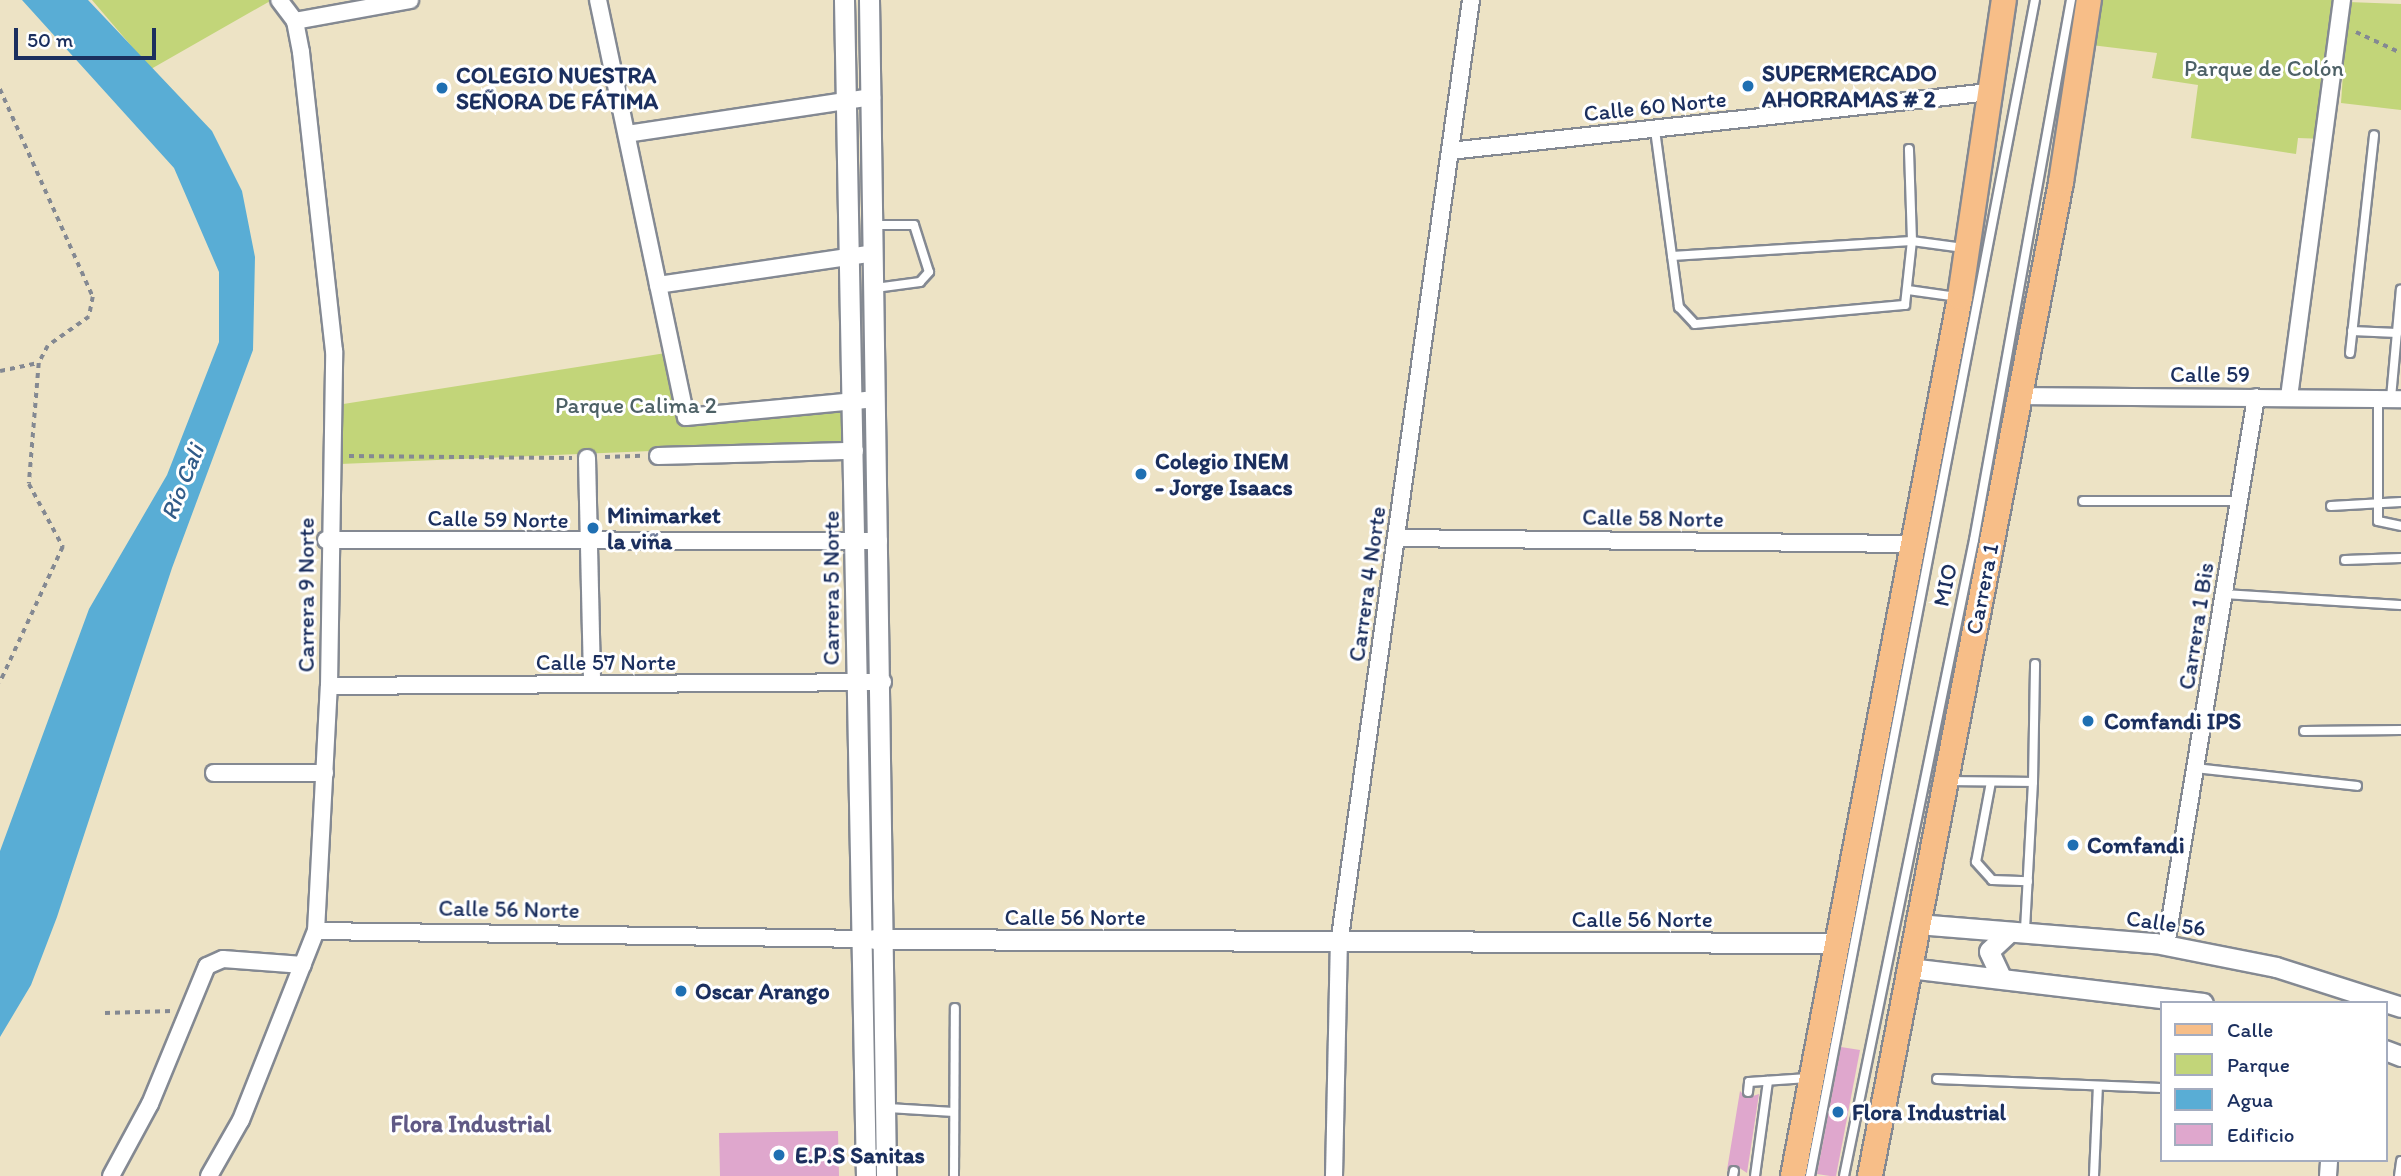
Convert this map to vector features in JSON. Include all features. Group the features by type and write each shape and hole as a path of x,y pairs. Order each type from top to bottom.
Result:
{"main road":[{"path":"1793,1176 1910,544 1960,297 2004,0"},
{"name":"Carrera 1","path":"1870,1176 2020,396 2089,0"}],"street":[{"path":"279,0 295,21 410,0"},
{"path":"598,0 686,417 877,400"},
{"name":"Carrera 5 Norte","path":"844,0 855,451 855,684 866,939 866,1176"},
{"name":"Carrera 5 Norte","path":"869,0 883,682 888,1108 886,1176"},
{"name":"Carrera 4 Norte","path":"1335,1176 1339,944 1471,0"},
{"path":"2289,397 2341,8"},
{"name":"Carrera 9 Norte","path":"209,1176 241,1120 316,931 329,686 326,540 333,456 334,351 295,21"},
{"name":"Calle 60 Norte","path":"1450,151 1990,92"},
{"path":"627,134 872,97"},
{"path":"658,285 850,254 874,253"},
{"name":"Calle 59","path":"2020,396 2390,399"},
{"name":"Carrera 1 Bis","path":"2166,945 2256,397"},
{"path":"658,456 855,451"},
{"path":"587,458 592,542 592,684"},
{"name":"Calle 58 Norte","path":"1396,538 1910,544"},
{"name":"Calle 59 Norte","path":"326,540 879,541"},
{"name":"Calle 57 Norte","path":"329,686 883,682"},
{"path":"214,773 325,773"},
{"name":"Calle 56","path":"1917,924 2166,945 2276,967 2382,1001"},
{"name":"Calle 56 Norte","path":"316,931 1339,944 1835,943"},
{"path":"2000,975 1989,951 2016,934"},
{"path":"111,1176 150,1104 188,1011 214,961 303,965"},
{"path":"1909,968 2000,975 2188,1001"}],"lane":[{"name":"MIO","path":"1810,1176 2035,0"},
{"name":"MIO","path":"1844,1176 1974,540 2071,0"},
{"path":"1655,130 1679,307 1695,324 1897,309 1908,290 1912,241 1909,149"},
{"path":"2350,353 2374,135"},
{"path":"874,225 914,225 929,272 920,282 875,288"},
{"path":"1672,256 1912,241 1967,248"},
{"path":"2401,289 2378,503 2379,524 2401,526"},
{"path":"1908,290 1960,297"},
{"path":"2352,331 2397,333"},
{"path":"2083,501 2239,501"},
{"path":"2330,506 2401,502"},
{"path":"2345,559 2401,558"},
{"path":"2224,594 2401,605"},
{"path":"2016,934 2028,881 2035,664"},
{"path":"2304,731 2401,730"},
{"path":"2195,768 2357,786"},
{"path":"1945,781 2033,782"},
{"path":"1990,782 1976,862 1992,880 2028,881"},
{"path":"954,1176 955,1008"},
{"path":"1748,1092 1749,1082 1811,1077"},
{"path":"1937,1079 2160,1088"},
{"path":"1755,1176 1768,1081"},
{"path":"2094,1176 2098,1086"},
{"path":"888,1108 954,1112"},
{"path":"2399,1176 2401,1161"}],"path":[{"path":"2341,8 2362,38 2401,53"},
{"path":"0,89 93,297 89,317 48,346 38,363 29,484 63,547 0,683"},
{"path":"0,371 38,363"},
{"path":"333,456 658,456"},
{"path":"105,1013 188,1011"}],"green space":[{"path":"92,0 272,0 151,69"},
{"name":"Parque de Colón","path":"2089,0 2342,0 2325,139 2298,138 2296,154 2191,138 2198,85 2152,78 2157,53 2083,44"},
{"path":"2348,2 2401,4 2401,110 2341,103"},
{"name":"Parque Calima 2","path":"672,352 686,417 841,402 844,443 340,464 337,405"}],"water":[{"name":"Río Cali","path":"22,0 88,0 212,131 242,191 255,257 253,350 172,568 57,917 31,985 0,1037 0,851 89,609 167,475 219,342 219,272 174,168"}],"building":[{"name":"Flora Industrial","path":"1841,1047 1860,1050 1836,1176 1830,1176 1817,1174"},
{"path":"1740,1091 1747,1098 1759,1094 1747,1173 1735,1165 1727,1170"},
{"name":"E.P.S Sanitas","path":"838,1131 839,1176 720,1176 719,1133"}],"place":[{"name":"SUPERMERCADO AHORRAMAS # 2","path":"1748,86"},
{"name":"COLEGIO NUESTRA SEÑORA DE FÁTIMA","path":"442,88"},
{"name":"Colegio INEM - Jorge Isaacs","path":"1141,474"},
{"name":"Minimarket la viña","path":"593,528"},
{"name":"Comfandi IPS","path":"2088,721"},
{"name":"Comfandi","path":"2073,845"},
{"name":"Oscar Arango","path":"681,991"},
{"name":"Flora Industrial","path":"1838,1112"},
{"name":"E.P.S Sanitas","path":"779,1155"}],"district":[{"name":"Flora Industrial","path":"471,1124"}]}
